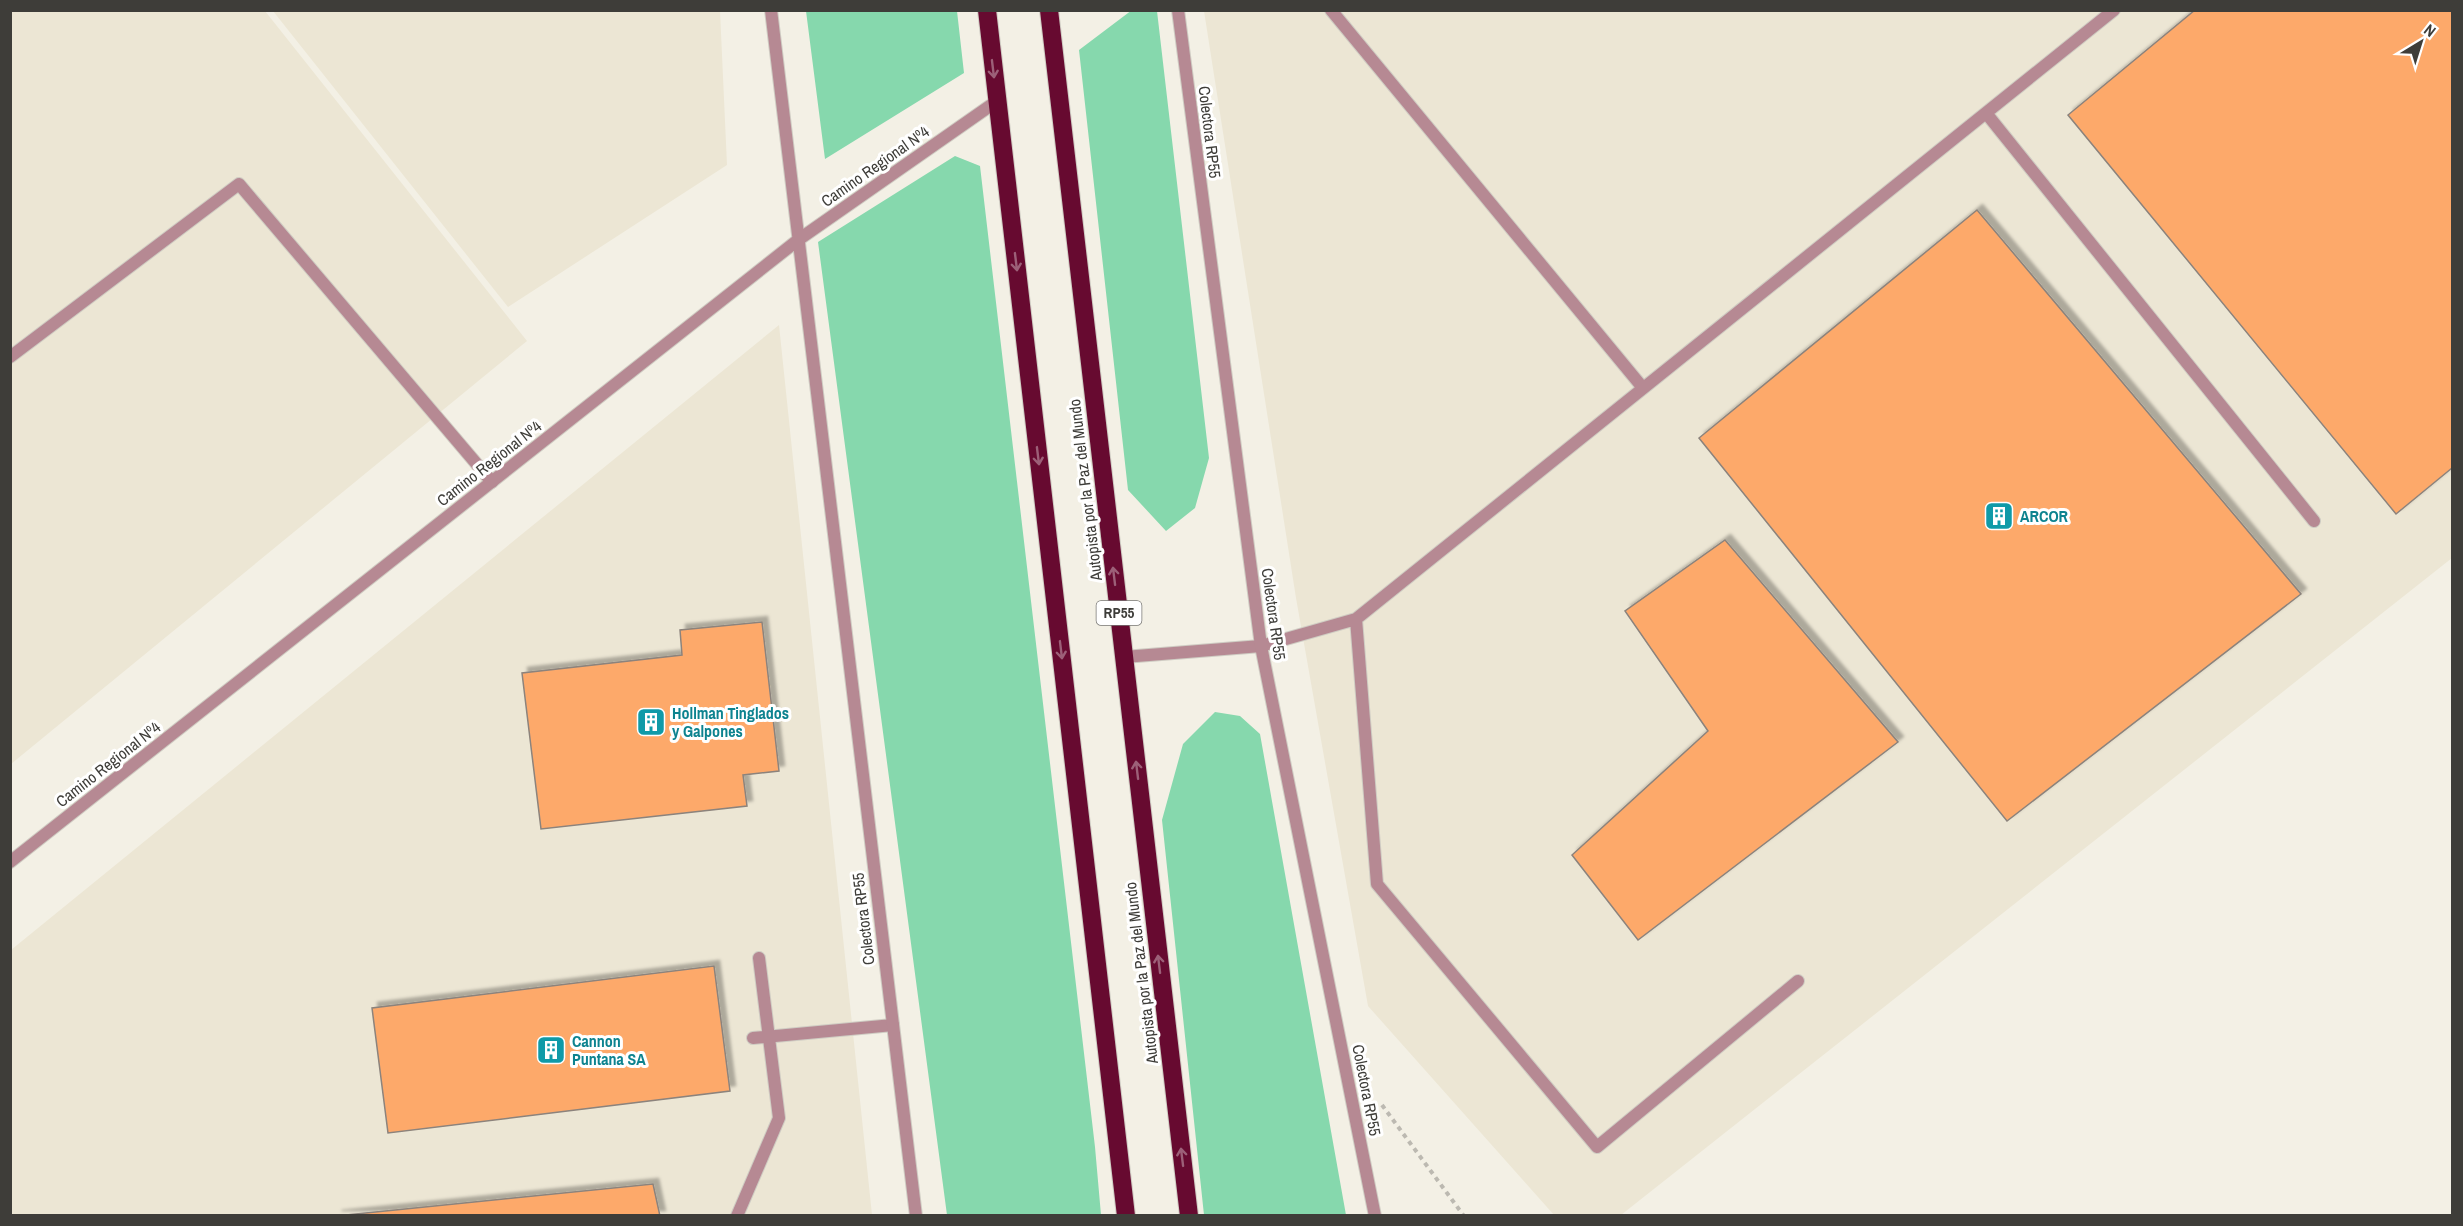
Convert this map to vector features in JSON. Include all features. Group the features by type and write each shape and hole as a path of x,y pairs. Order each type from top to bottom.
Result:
{"highway":[{"path":"987,10 1126,1215"},
{"name":"Autopista por la Paz del Mundo","path":"1050,11 1189,1215"}],"street":[{"name":"Colectora RP55","path":"771,10 916,1215"},
{"name":"Colectora RP55","path":"1178,10 1261,646 1375,1215"},
{"path":"1330,10 1643,388"},
{"path":"1124,657 1261,646 1356,619 2114,10"},
{"name":"Camino Regional Nº4","path":"10,862 798,240 997,101"},
{"path":"1986,113 2314,521"},
{"path":"10,357 239,184 492,482"},
{"path":"1356,619 1377,884 1597,1147 1798,981"},
{"path":"737,1215 779,1118 759,958"},
{"path":"753,1038 893,1025"}],"path":[{"path":"1376,1097 1464,1215"}],"shaded area":[{"path":"11,11 265,11 527,341 11,764"},
{"path":"273,11 720,11 727,165 508,307"},
{"path":"1204,11 2452,11 2452,558 1621,1215 1554,1215 1368,1006 1296,598"},
{"path":"779,325 872,1215 11,1216 11,950"}],"green space":[{"path":"1132,10 1157,11 1209,458 1195,508 1166,531 1128,490 1079,50"},
{"path":"806,11 957,11 964,73 825,159"},
{"path":"955,156 980,166 1095,1147 1101,1215 947,1215 818,242"},
{"path":"1215,712 1240,716 1260,734 1346,1215 1204,1215 1162,820 1183,744"}],"building":[{"path":"2195,10 2452,10 2452,468 2396,514 2068,115"},
{"name":"ARCOR","path":"1977,210 2301,594 2007,821 1699,438"},
{"path":"1725,540 1898,742 1638,940 1572,855 1708,731 1625,611"},
{"name":"Hollman Tinglados y Galpones","path":"762,622 779,771 743,775 747,806 541,829 522,673 682,655 680,630"},
{"name":"Cannon Puntana SA","path":"714,966 730,1091 388,1133 372,1008"},
{"path":"653,1184 660,1216 336,1216"}],"place":[{"name":"ARCOR","path":"1999,516"},
{"name":"Hollman Tinglados y Galpones","path":"651,722"},
{"name":"Cannon Puntana SA","path":"551,1050"}]}
